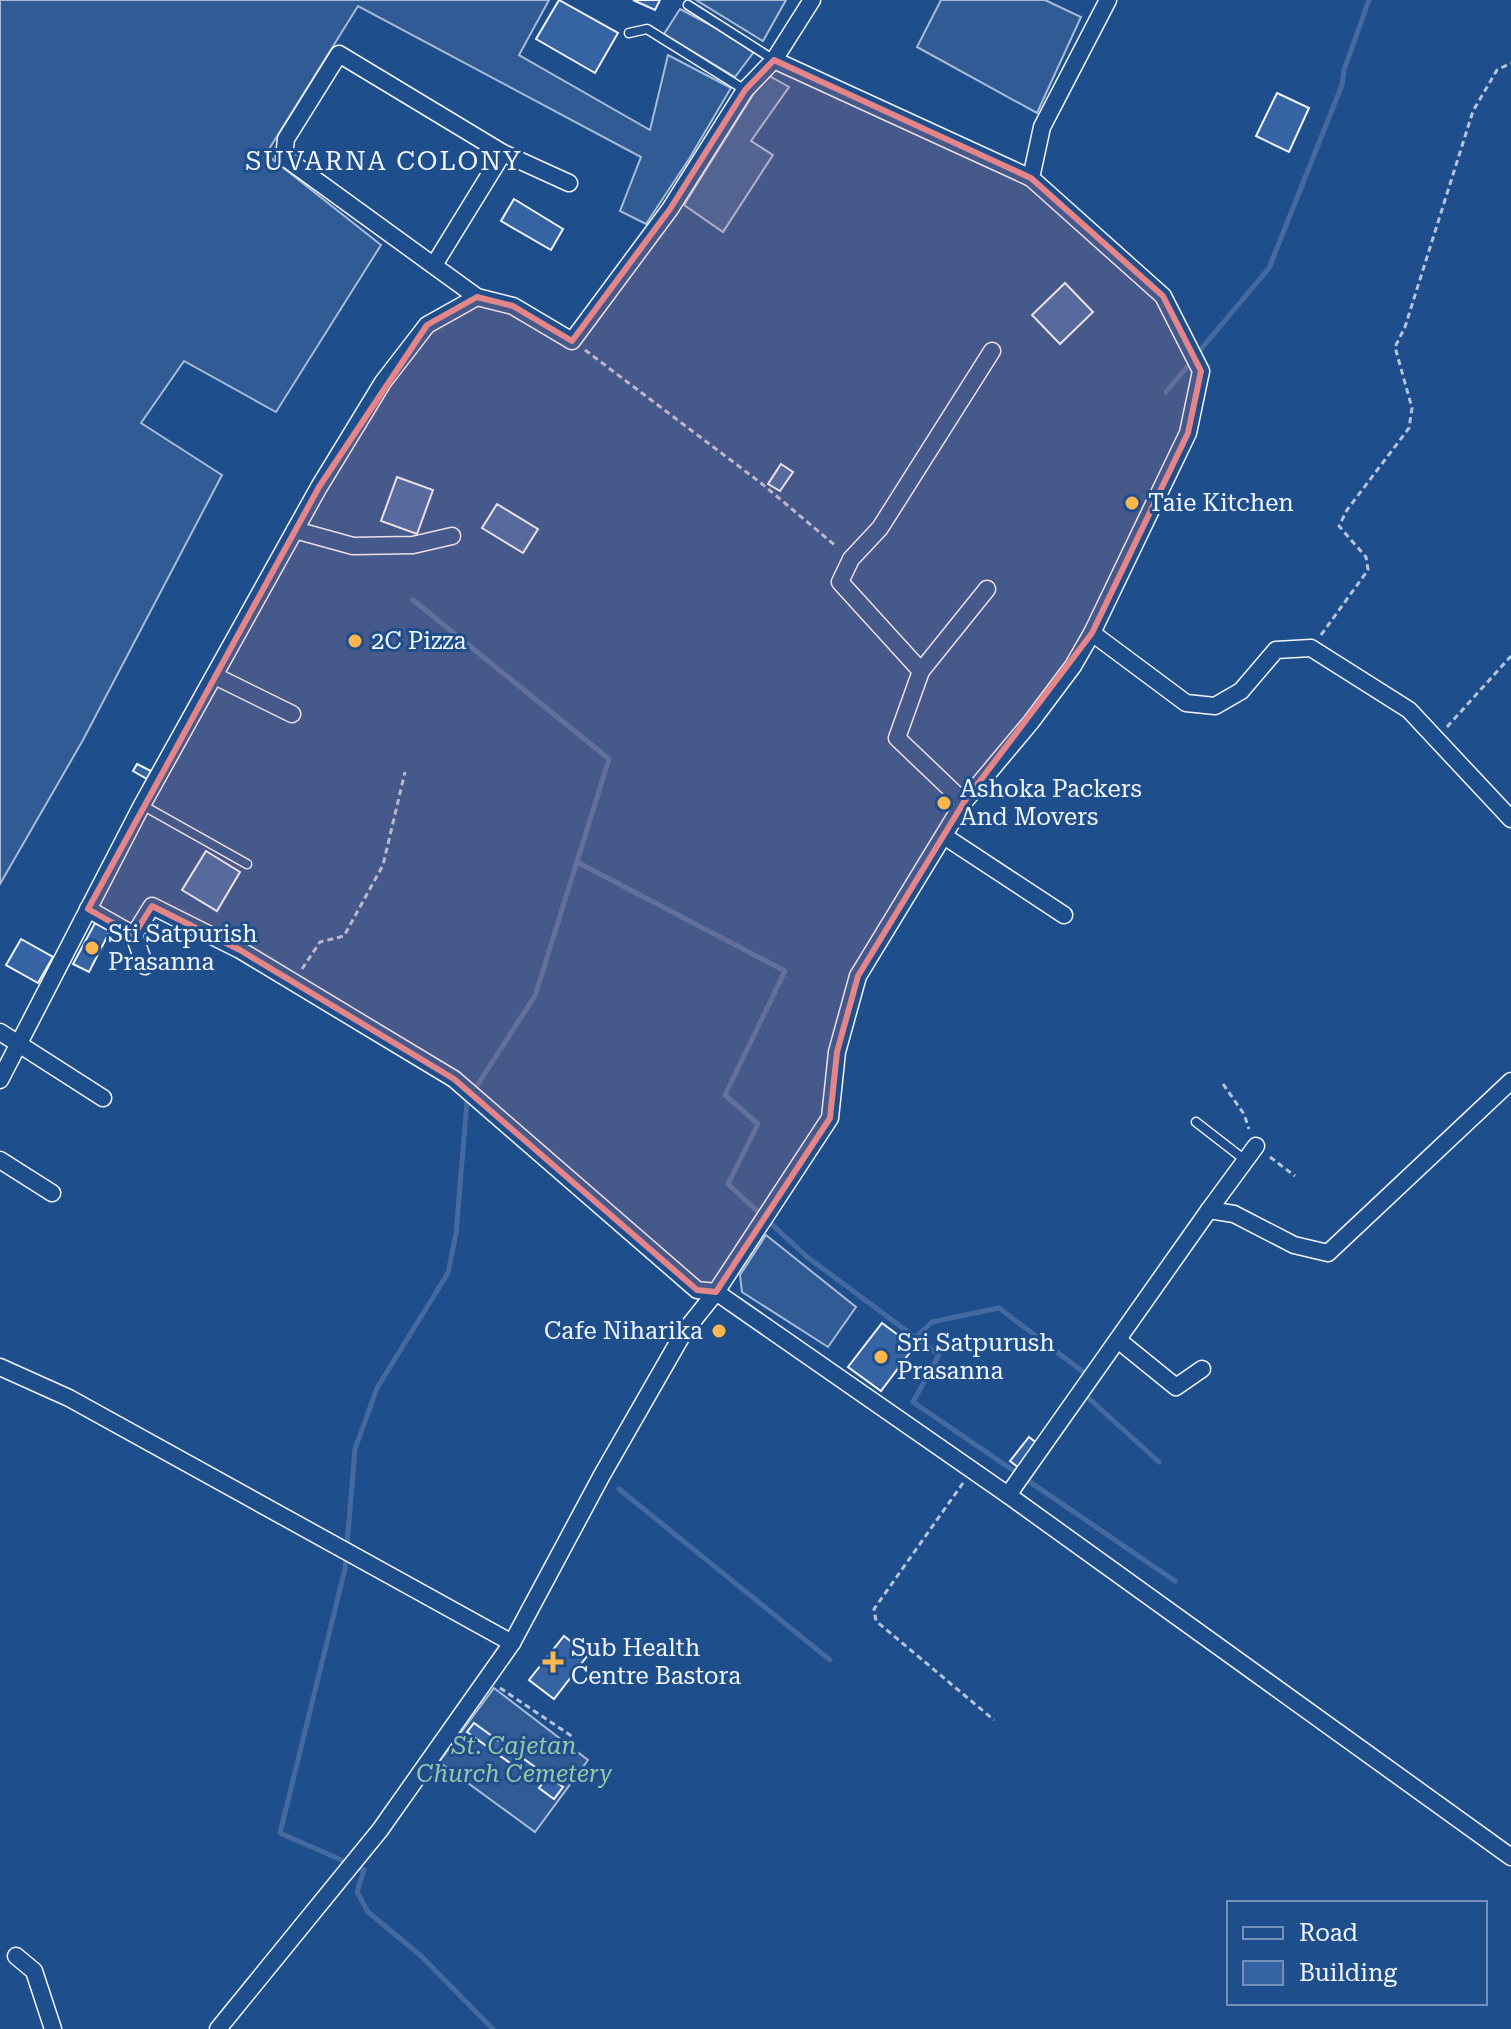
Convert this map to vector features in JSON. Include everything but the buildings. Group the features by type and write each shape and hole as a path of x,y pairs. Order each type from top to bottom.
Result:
{"street":[{"path":"569,183 503,153 339,54 286,139 284,157 477,297 513,306 572,341 670,209 745,90 774,60 812,0"},
{"path":"1031,178 1042,127 1108,0"},
{"path":"218,2029 380,1830 512,1643 602,1475 684,1332 716,1292 830,1118 837,1052 858,976 964,802 1064,677 1092,633 1188,433 1201,371 1163,296 1031,178 774,60"},
{"path":"434,265 503,153"},
{"path":"0,1080 142,805 319,487 383,382 427,325 477,297"},
{"path":"921,671 840,582 851,559 880,528 992,351"},
{"path":"295,530 353,546 413,545 452,536"},
{"path":"964,802 897,738 921,671 987,589"},
{"path":"1092,633 1186,703 1215,706 1241,691 1276,650 1311,648 1409,710 1511,819"},
{"path":"215,676 292,714"},
{"path":"944,836 1064,915"},
{"path":"134,935 152,906 240,950 454,1079 697,1290 716,1292 1008,1495 1511,1857"},
{"path":"88,909 134,935 145,966"},
{"path":"0,1032 103,1098"},
{"path":"1209,1210 1234,1214 1294,1245 1328,1253 1511,1081"},
{"path":"1008,1495 1256,1146"},
{"path":"0,1160 52,1193"},
{"path":"1118,1340 1176,1387 1202,1369"},
{"path":"0,1367 69,1398 512,1643"},
{"path":"16,1956 34,1971 53,2029"}],"lane":[{"path":"688,5 774,60"},
{"path":"629,33 647,29 745,90"},
{"path":"142,805 247,864"},
{"path":"1196,1122 1245,1160"}],"path":[{"path":"1311,648 1368,570 1366,557 1339,526 1347,510 1409,428 1412,408 1395,347 1405,327 1473,111 1497,70 1511,63"},
{"path":"572,341 761,483 851,559"},
{"path":"1437,739 1511,656"},
{"path":"293,982 320,942 344,936 383,865 405,772"},
{"path":"1223,1084 1244,1114 1256,1146 1295,1176"},
{"path":"972,1470 874,1609 876,1621 994,1720"},
{"path":"487,1679 573,1737"}],"highlighted area":[{"path":"774,60 1031,178 1163,296 1201,371 1188,433 1092,633 964,802 858,976 837,1052 830,1118 716,1292 697,1290 454,1079 240,950 152,906 134,935 88,909 319,487 427,325 477,297 513,306 572,341 670,209 745,90"}],"shaded area":[{"path":"0,0 549,0 519,55 650,130 668,55 731,88 646,224 620,211 641,157 358,6 266,154 381,245 276,412 184,361 141,423 222,475 83,740 0,884"},
{"path":"696,0 786,0 763,41"},
{"path":"941,0 1045,0 1081,17 1037,113 917,47"},
{"path":"680,9 756,49 735,77 664,34"},
{"path":"766,74 789,87 751,141 773,155 723,232 684,205"},
{"path":"766,1235 856,1307 828,1347 742,1292 740,1275"},
{"name":"St. Cajetan Church Cemetery","path":"494,1688 588,1760 535,1832 439,1762"}],"waterway":[{"path":"1197,354 1269,268 1342,85 1344,70 1369,0"},
{"path":"1166,392 1191,362"},
{"path":"413,600 609,759 535,996 467,1101 456,1234 448,1273 377,1388 355,1449 345,1569 280,1833 364,1870 357,1892 368,1912 420,1955 493,2029"},
{"path":"577,862 785,971 725,1095 758,1124 728,1184 806,1256 939,1355 913,1402 1175,1581"},
{"path":"915,1338 932,1322 999,1308 1085,1376"},
{"path":"1083,1393 1159,1462"},
{"path":"619,1489 830,1660"}],"place":[{"name":"Taie Kitchen","path":"1132,503"},
{"name":"2C Pizza","path":"355,641"},
{"name":"Ashoka Packers And Movers","path":"944,803"},
{"name":"Sti Satpurish Prasanna","path":"92,948"},
{"name":"Cafe Niharika","path":"719,1331"},
{"name":"Sri Satpurush Prasanna","path":"881,1357"},
{"name":"Sub Health Centre Bastora","path":"553,1662"}],"district":[{"name":"SUVARNA COLONY","path":"384,161"}]}
